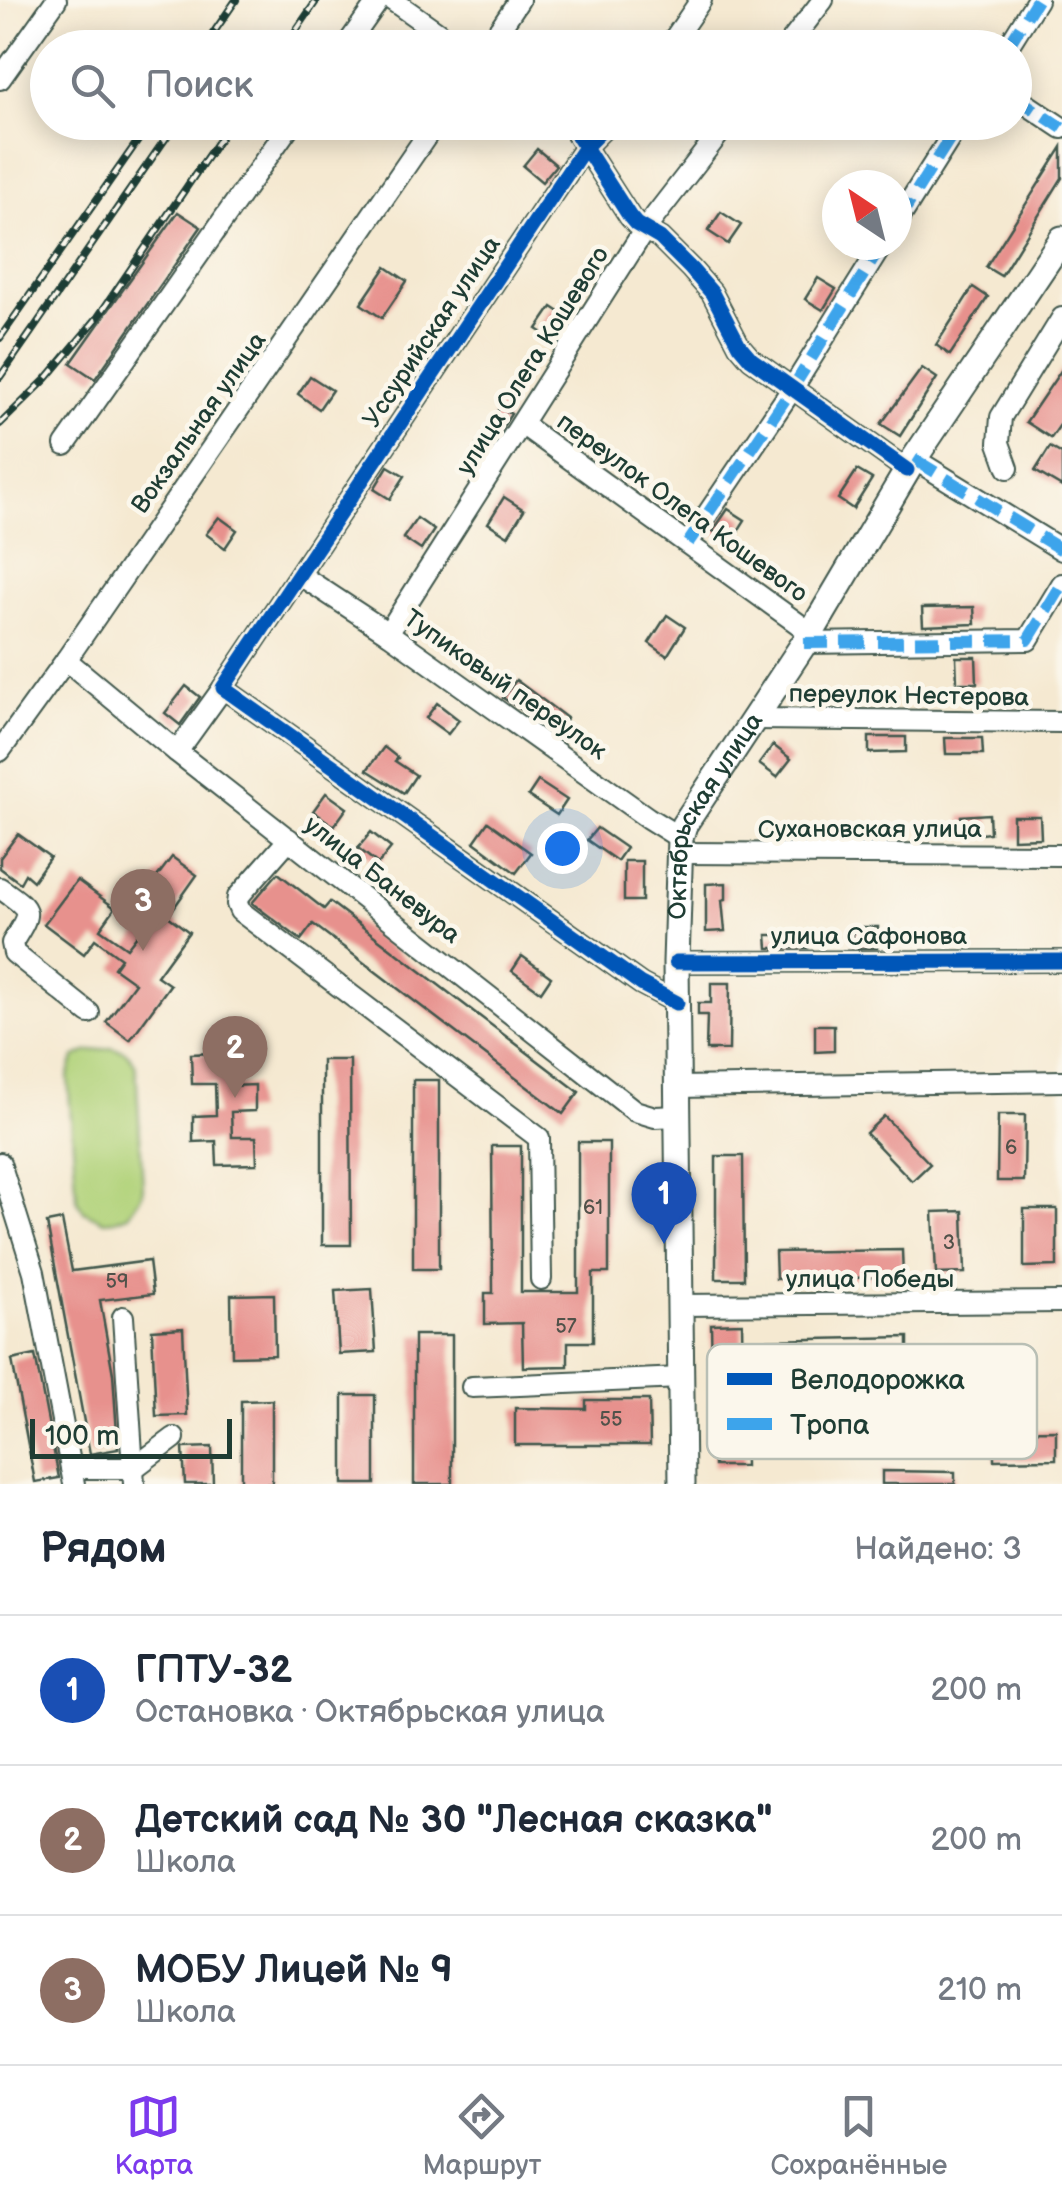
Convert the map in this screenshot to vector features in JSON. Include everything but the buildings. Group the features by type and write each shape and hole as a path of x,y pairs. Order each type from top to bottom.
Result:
{"main road":[{"name":"Октябрьская улица","path":"682,1484 676,962 679,846 684,825 808,638 910,464 1060,248"}],"street":[{"path":"35,30 56,0"},
{"path":"358,30 379,0"},
{"path":"392,0 434,30"},
{"path":"500,28 519,0"},
{"path":"680,30 700,0"},
{"path":"800,30 823,0"},
{"path":"1018,30 1037,0"},
{"path":"0,79 30,37"},
{"path":"1032,108 1062,128"},
{"path":"65,445 279,140"},
{"name":"Вокзальная улица","path":"0,751 424,140"},
{"path":"580,140 630,217 660,238 712,293 744,353 792,389 910,464 1062,550"},
{"name":"Уссурийская улица","path":"177,752 224,688 591,140"},
{"name":"улица Олега Кошевого","path":"388,633 645,230 714,140"},
{"path":"912,198 949,140"},
{"path":"688,543 873,260"},
{"path":"1008,468 999,443 1001,417 1062,318"},
{"name":"переулок Олега Кошевого","path":"523,424 688,543 808,638"},
{"name":"Тупиковый переулок","path":"300,575 648,818 679,846"},
{"path":"808,638 1028,640 1062,584"},
{"name":"улица Баневура","path":"66,660 177,752 635,1111 655,1117 678,1116"},
{"path":"224,688 641,984 677,1003"},
{"name":"переулок Нестерова","path":"755,719 1062,722"},
{"path":"289,838 238,898 240,910 540,1138 541,1279"},
{"name":"Сухановская улица","path":"679,846 1062,855"},
{"path":"0,888 25,906 27,912 12,943 14,953 89,1013"},
{"name":"улица Сафонова","path":"676,962 1062,961"},
{"path":"677,1087 1062,1081"},
{"path":"0,1162 34,1272 72,1476 134,1476 174,1438"},
{"name":"улица Победы","path":"679,1305 1062,1302"},
{"path":"123,1317 134,1476"},
{"path":"472,1387 681,1378"}],"green space":[{"path":"111,1048 127,1053 136,1067 143,1188 128,1215 104,1221 84,1211 77,1201 68,1077 74,1058"}],"railway":[{"path":"215,30 236,0"},
{"path":"296,30 317,0"},
{"path":"0,338 138,140"},
{"path":"0,377 165,140"},
{"path":"0,424 46,379 98,317 219,140"}],"marked path":[{"path":"1018,30 1037,0"},
{"path":"1032,108 1062,128"},
{"path":"912,198 949,140"},
{"path":"688,543 873,260"},
{"path":"914,459 1062,550"},
{"path":"804,643 1028,640 1062,584"}],"cycle path":[{"path":"581,140 636,224 660,238 712,293 739,345 751,359 907,470"},
{"path":"592,140 223,688 641,984 677,1003"},
{"path":"676,962 1062,961"}],"place":[{"name":"МОБУ Лицей № 9","path":"143,951"},
{"name":"Детский сад № 30 \"Лесная сказка\"","path":"235,1098"},
{"name":"ГПТУ-32","path":"664,1244"}]}
